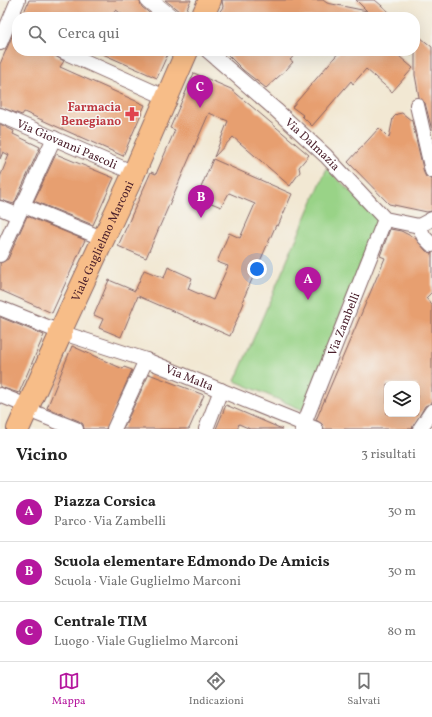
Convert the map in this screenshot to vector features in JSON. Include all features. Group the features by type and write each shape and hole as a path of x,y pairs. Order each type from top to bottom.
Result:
{"main road":[{"path":"204,12 210,0"},
{"name":"Viale Guglielmo Marconi","path":"18,429 61,333 60,332 134,173 185,56"}],"street":[{"path":"14,12 18,0"},
{"path":"149,0 164,12"},
{"path":"0,43 12,16"},
{"path":"73,56 167,98"},
{"name":"Via Dalmazia","path":"214,56 276,110 320,151 385,218"},
{"path":"417,105 432,171"},
{"name":"Via Giovanni Pascoli","path":"0,115 134,173"},
{"path":"0,255 54,138"},
{"path":"0,208 20,210 104,239"},
{"path":"385,218 419,226 432,219"},
{"name":"Via Zambelli","path":"307,427 385,218"},
{"path":"419,226 424,237 432,246"},
{"name":"Via Malta","path":"0,308 60,332 146,360 307,427"},
{"path":"114,429 146,360"},
{"path":"206,429 221,390"},
{"path":"0,395 27,406 28,410 76,429"},
{"path":"420,429 432,411"}],"green space":[{"path":"327,168 378,219 303,410 235,381"}],"building":[{"path":"29,0 139,0 142,7 148,12 119,12 116,10 114,12 24,12"},
{"path":"165,0 191,0 185,12 180,12"},
{"path":"222,0 323,0 327,3 367,11 356,0 375,0 389,12 220,12 223,7"},
{"path":"12,36 12,56 55,56 64,61 60,67 145,105 123,156 24,112 22,115 0,107 0,64"},
{"path":"420,37 432,47 432,130 425,103 419,97 415,75 415,56 420,56"},
{"path":"107,56 167,56 157,78"},
{"path":"229,56 294,56 290,60 293,62 266,88 243,70"},
{"path":"336,56 399,56 413,68 392,92 366,69 353,84 351,81 312,126 302,116 303,115 292,107"},
{"path":"194,73 231,89 309,155 299,167 300,172 290,186 233,137 214,157 228,121 209,113 146,258 118,246 151,172 156,174 175,130 170,128"},
{"path":"402,113 412,121 424,173 426,177 432,179 432,211 427,212 389,204 348,162 379,128 389,138 393,118 397,114"},
{"path":"0,124 14,131 13,134 40,147 14,204 0,200 0,177 9,155 3,152 0,159"},
{"path":"56,154 114,178 93,225 34,201"},
{"path":"213,159 292,194 278,226 276,225 242,302 244,303 230,336 138,296 121,337 99,328 103,319 94,315 109,280 135,291 144,270 164,278 168,267 192,278 188,289 213,300 228,266 217,262 229,233 240,238 255,204 229,193 221,207 197,197"},
{"path":"27,216 85,240 52,313 0,290 0,263 8,259"},
{"path":"390,229 401,231 415,238 426,251 432,253 432,292 426,298 432,305 432,403 425,406 420,415 420,381 384,381 384,417 419,417 412,429 324,429 322,424 316,420 385,258 380,256"},
{"path":"0,317 44,335 19,393 0,387"},
{"path":"72,346 123,369 124,367 132,370 106,429 84,429 83,424 79,421 47,408"},
{"path":"149,374 204,395 189,429 123,429"},
{"path":"226,405 282,429 250,429 239,424 237,429 216,429"}],"place":[{"name":"Centrale TIM","path":"200,108"},
{"name":"Farmacia Benegiano","path":"132,114"},
{"name":"Scuola elementare Edmondo De Amicis","path":"201,218"},
{"name":"Piazza Corsica","path":"308,300"}]}
